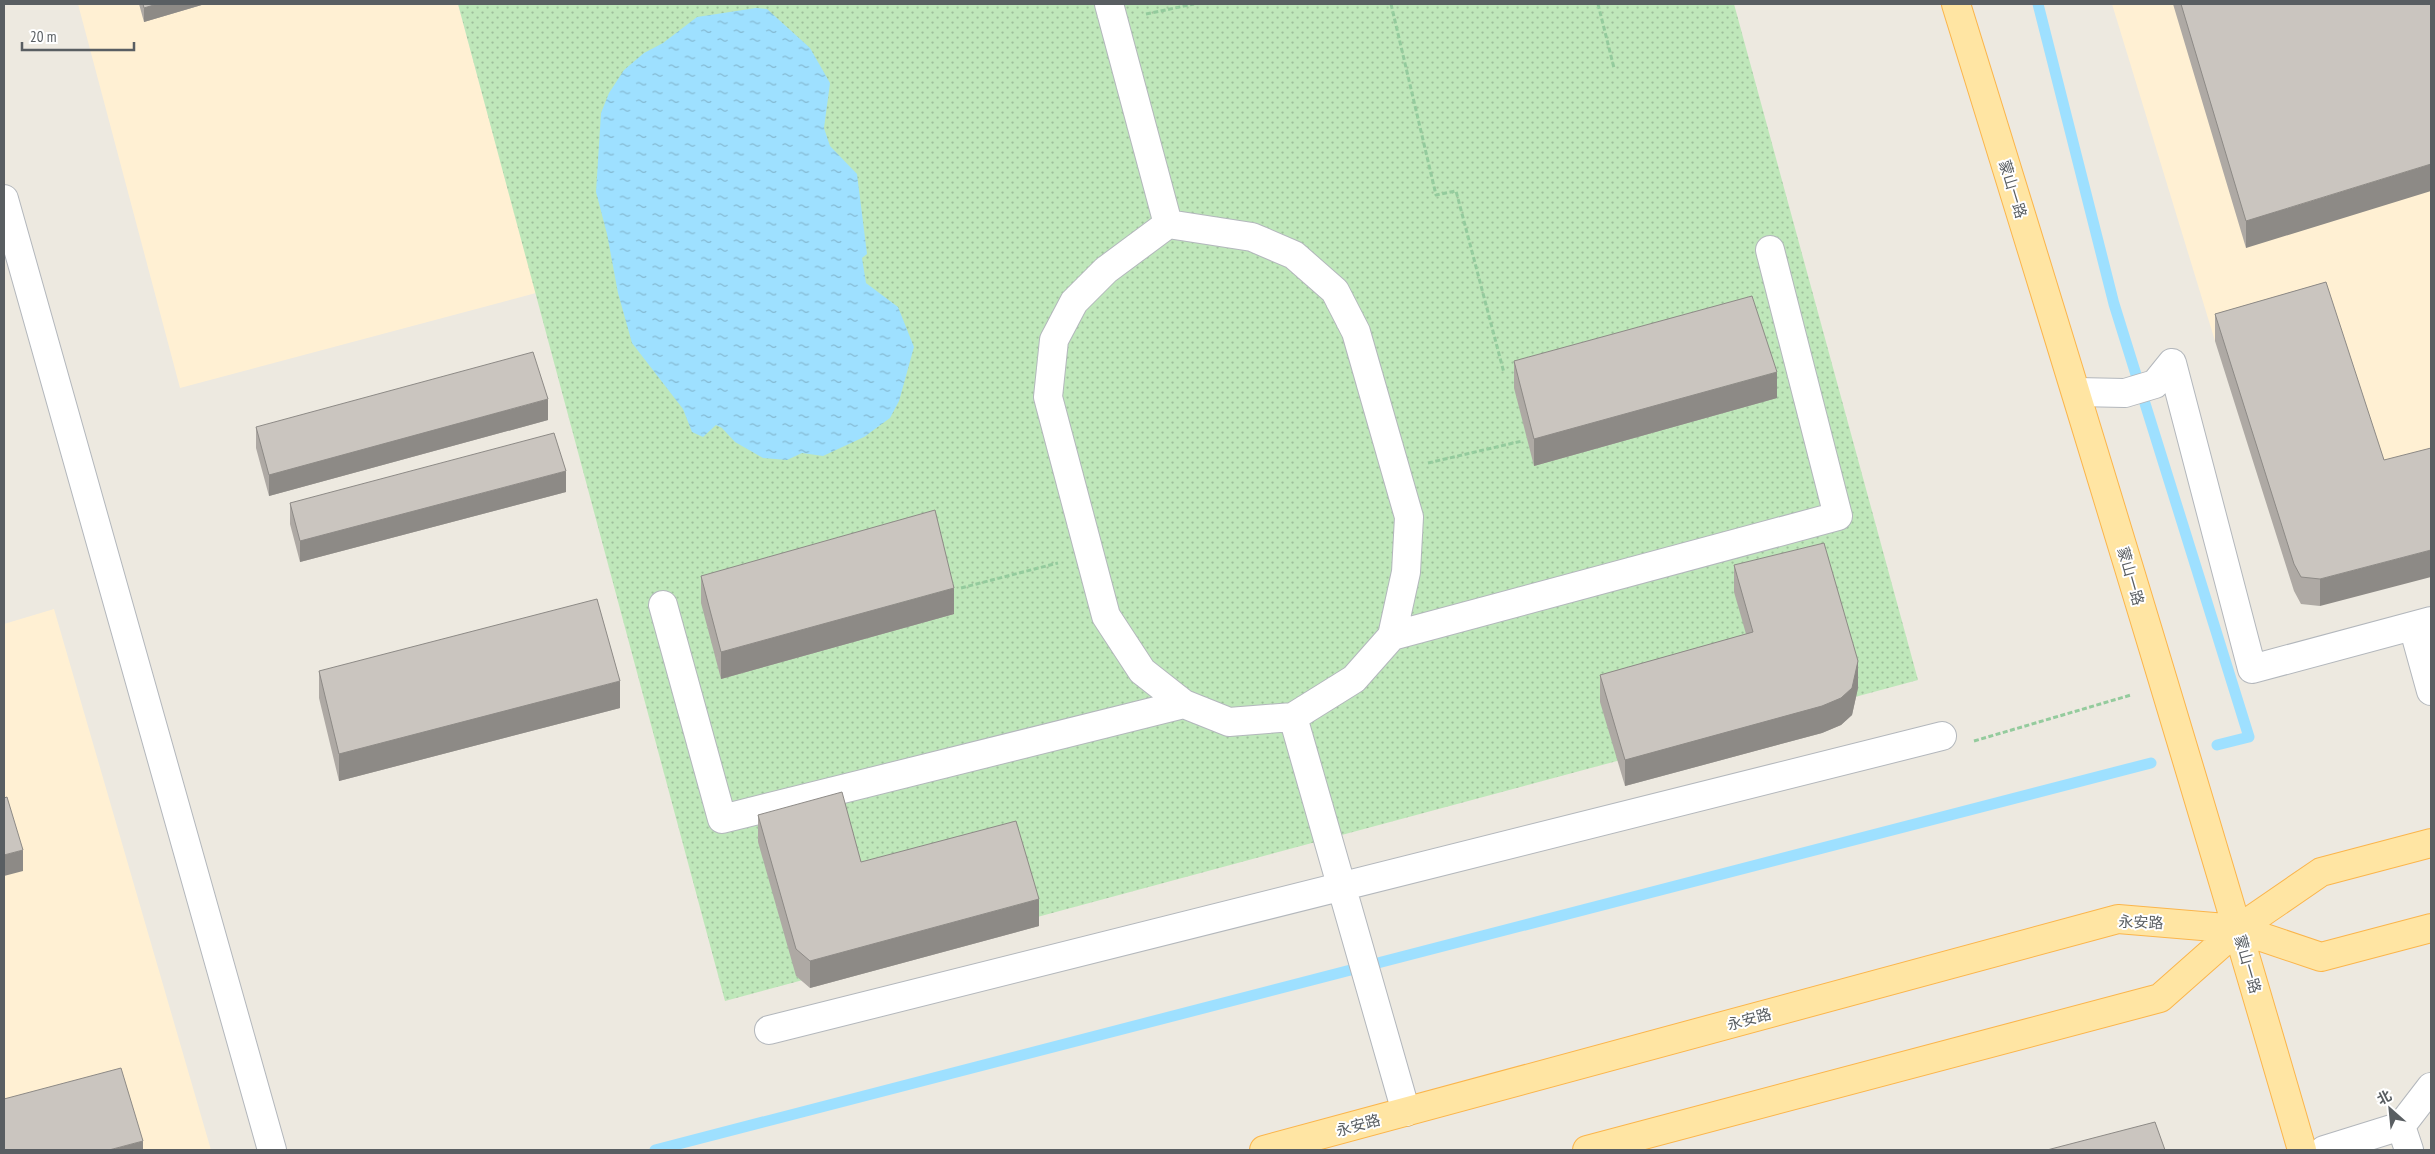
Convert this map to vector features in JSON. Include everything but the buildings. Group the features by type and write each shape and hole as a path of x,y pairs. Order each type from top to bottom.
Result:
{"main road":[{"name":"蒙山一路","path":"1956,4 2076,392 2238,929 2302,1150"},
{"path":"1587,1150 2160,998 2238,929 2321,872 2431,843"},
{"name":"永安路","path":"1264,1150 2118,919 2238,929 2321,957 2431,928"}],"street":[{"path":"1112,13 1168,224"},
{"path":"4,199 272,1150"},
{"path":"1168,224 1252,238 1294,255 1335,291 1356,332 1396,471 1409,517 1406,572 1392,636 1354,679 1293,718 1229,722 1184,704 1142,671 1106,616 1048,397 1054,340 1074,302 1106,270 1168,224"},
{"path":"1392,636 1838,516 1770,250"},
{"path":"2076,392 2125,394 2155,384 2172,363 2252,669 2422,624 2431,691"},
{"path":"663,605 722,819 1184,704"},
{"path":"1293,718 1406,1112"},
{"path":"769,1030 1942,736"},
{"path":"2324,1150 2405,1138 2431,1088"}],"path":[{"path":"1112,13 1194,4"},
{"path":"1390,4 1436,195 1456,191 1504,372"},
{"path":"1598,4 1614,68"},
{"path":"1396,471 1522,440"},
{"path":"962,588 1090,555"},
{"path":"1942,736 1961,745 2163,685"}],"shaded area":[{"path":"78,4 458,4 536,293 180,388"},
{"path":"2112,4 2431,4 2431,475 2384,487 2326,309 2215,341"},
{"path":"54,609 211,1150 4,1150 4,624"}],"green space":[{"path":"458,4 1734,4 1918,680 725,1001"}],"water":[{"path":"756,8 767,9 810,48 830,83 824,128 830,146 857,174 867,254 862,258 866,283 898,307 914,347 899,401 890,418 864,437 823,456 802,453 787,460 763,458 735,442 722,428 716,425 703,437 692,432 683,409 632,343 618,293 607,234 596,192 601,113 609,93 624,70 644,53 663,43 697,17"}],"waterway":[{"path":"2038,4 2114,304 2249,737 2217,745"},
{"path":"655,1150 2151,763"}]}
